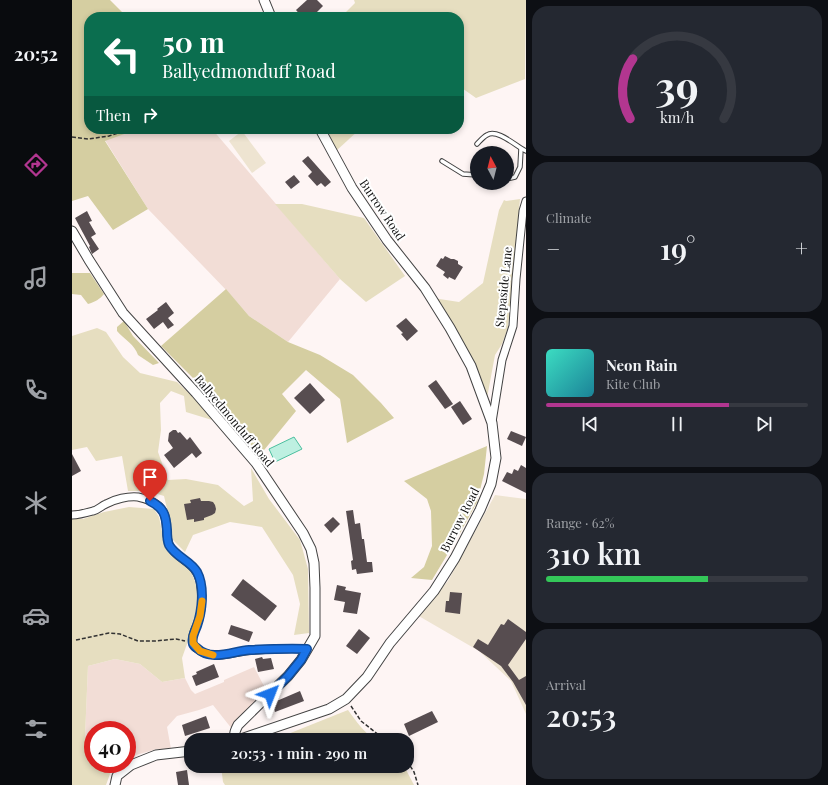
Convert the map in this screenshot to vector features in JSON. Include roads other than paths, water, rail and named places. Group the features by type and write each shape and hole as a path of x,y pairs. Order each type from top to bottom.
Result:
{"street":[{"path":"264,0 269,12"},
{"name":"Burrow Road","path":"258,733 329,709 346,699 367,677 390,643 434,591 455,558 480,510 491,484 496,458 492,422 471,366 450,328 425,288 387,240 352,188 323,134"},
{"name":"Stepaside Lane","path":"492,422 502,360 513,326 517,271 526,201"},
{"name":"Ballyedmonduff Road","path":"72,231 123,313 196,393 256,463 303,533 311,549 314,563 315,636 301,660 288,676 238,725 234,733"},
{"path":"72,515 94,511 121,498 138,497 157,504 163,510 168,543 171,549 193,567 197,572 200,581 202,596 201,609 193,636 193,643 200,651 207,654 224,655 248,650 290,648 307,649"},
{"path":"115,785 117,776 131,765 156,755 184,752"}],"lane":[{"path":"478,144 487,134 492,133 503,137 526,151"},
{"path":"514,177 520,166 521,149"},
{"path":"442,161 463,174 470,174"}]}
